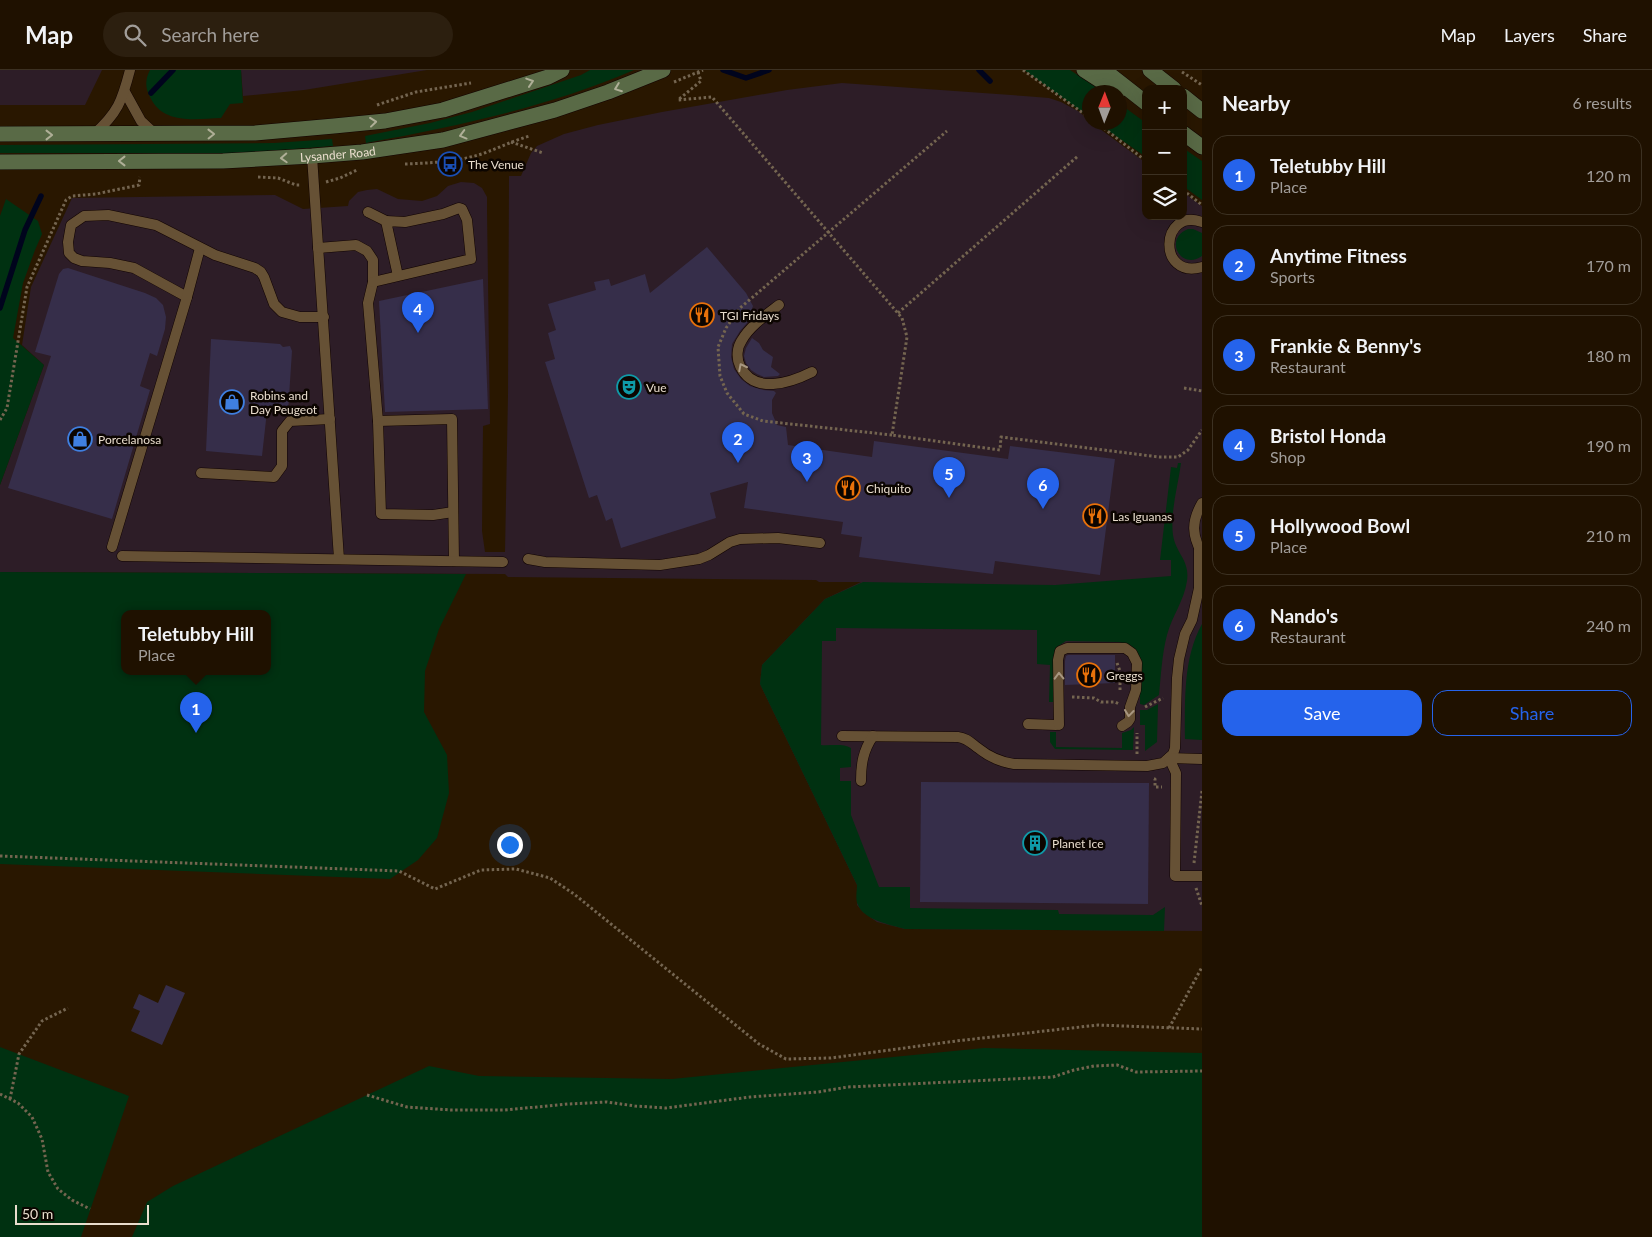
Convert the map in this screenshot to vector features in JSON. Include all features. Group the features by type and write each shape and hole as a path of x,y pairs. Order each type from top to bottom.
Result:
{"street":[{"path":"0,134 255,133 385,121 443,110 562,70"},
{"name":"Lysander Road","path":"0,162 223,161 362,152 442,140 555,110 664,70"},
{"path":"1084,70 1107,85"},
{"path":"1104,70 1142,100"},
{"path":"1150,70 1169,85"},
{"path":"1127,98 1142,108"},
{"path":"1187,99 1202,111"},
{"path":"1187,137 1202,148"}],"lane":[{"path":"93,135 114,113 124,92 130,70"},
{"path":"124,92 141,121 155,134"},
{"path":"1187,97 1202,103"},
{"path":"312,156 339,559"},
{"path":"368,212 386,221 405,222 443,214 459,208 462,209 467,220 471,259 373,282"},
{"path":"187,297 134,268 110,262 74,258 69,253 68,242 72,225 84,216 108,214 156,225 200,248 255,268 261,272 274,304 282,312 300,317 324,317"},
{"path":"1199,270 1181,266 1175,261 1170,255 1168,240 1171,233 1182,222 1190,220 1202,222"},
{"path":"386,221 398,276"},
{"path":"318,248 356,245 367,251 373,260 373,282 368,303 378,421 381,514 433,515 454,512"},
{"path":"112,547 200,248"},
{"path":"779,305 751,328 741,340 738,362 744,373 752,380 763,384 783,383 812,372"},
{"path":"201,473 274,476 282,466 282,430 290,421 330,419"},
{"path":"378,421 452,419 454,561"},
{"path":"842,736 964,738 990,756 1014,764 1147,766 1163,763 1173,754 1176,742 1179,659 1185,634 1192,620 1200,579 1201,552 1196,543 1193,530 1195,516 1202,503"},
{"path":"528,559 545,562 660,565 699,559 740,539 778,538 820,543"},
{"path":"122,556 503,562"},
{"path":"1192,620 1202,609"},
{"path":"1028,724 1058,725 1058,660 1060,651 1067,648 1125,648 1132,653 1137,663 1136,690 1131,702 1128,722 1122,726"},
{"path":"861,781 863,756 867,744 873,736"},
{"path":"1169,758 1202,759"},
{"path":"1169,758 1176,773 1175,876 1197,876"}],"path":[{"path":"1023,70 1082,112"},
{"path":"1178,70 1202,85"},
{"path":"698,72 701,81 678,100 712,97 902,318 907,337 892,435"},
{"path":"369,108 416,92 474,82"},
{"path":"1106,130 1142,158"},
{"path":"947,131 740,308 726,328 718,347 720,376 727,393 744,414 763,421 892,435 1000,450 1001,437 1178,458 1188,450 1201,432"},
{"path":"510,141 543,153"},
{"path":"898,313 1078,156"},
{"path":"0,420 7,408 27,287 66,200 72,196 96,194 139,185 140,177"},
{"path":"1187,193 1202,205"},
{"path":"1184,388 1202,391"},
{"path":"1117,663 1120,672 1120,704"},
{"path":"1071,698 1094,698 1101,702 1115,702 1125,707"},
{"path":"1137,707 1144,707 1163,698"},
{"path":"1149,783 1155,779"},
{"path":"1202,791 1197,876 1202,906"},
{"path":"0,856 399,871 435,889 481,870 516,869 550,878 574,894 759,1044 786,1058 831,1058 956,1041 1098,1025 1202,1029"},
{"path":"1169,1028 1202,967"},
{"path":"10,1099 18,1054 42,1021 68,1008"},
{"path":"367,1095 408,1107 451,1110 505,1110 607,1102 666,1108 750,1097 818,1092 848,1087 1053,1078 1074,1070 1094,1066 1117,1065 1136,1072 1202,1070"},
{"path":"0,1094 18,1103 32,1117 42,1139 48,1172 58,1189 72,1200 90,1209"}],"shaded area":[{"path":"0,70 102,70 85,105 0,105"},
{"path":"241,70 427,70 304,90 243,96"},
{"path":"842,83 1049,98 1061,102 1082,114 1082,130 1101,130 1142,160 1142,220 1187,220 1187,195 1202,206 1202,931 905,929 877,922 863,912 857,905 857,885 760,684 762,665 825,599 861,582 508,577 505,574 0,572 0,485 44,365 22,345 31,287 72,198 275,195 303,209 348,206 349,201 358,192 367,190 377,189 398,199 422,201 437,196 448,186 461,182 474,183 482,188 487,197 490,424 483,426 482,531 485,552 505,552 509,176 521,176 531,153 537,146 564,134 662,112 787,90"}],"green space":[{"path":"150,70 241,70 243,103 230,104 221,118 191,119 171,116 156,106 148,94 146,80"},
{"path":"590,70 634,70 569,95 536,105 435,130 366,143 365,136 430,123 472,112 581,75"},
{"path":"1024,70 1070,70 1092,85 1082,85 1082,112"},
{"path":"1127,109 1142,120 1142,154 1107,130 1127,130"},
{"path":"332,139 333,146 241,153 0,153 0,145 274,143"},
{"path":"1187,151 1202,161 1202,200 1187,189"},
{"path":"6,199 38,221 42,234 23,283 13,338 44,365 0,485 0,216"},
{"path":"1188,229 1202,233 1202,256 1194,260 1187,260 1182,257 1176,246 1181,234"},
{"path":"1178,463 1181,463 1173,508 1172,526 1175,542 1185,562 1187,581 1167,635 1159,695 1144,705 1140,704 1140,658 1131,646 1119,642 1066,641 1057,647 1054,659 1054,702 1049,702 1050,665 1037,664 1037,630 836,628 836,641 822,641 821,745 840,745 851,748 851,767 840,768 840,781 851,781 851,815 879,887 910,887 910,908 1058,910 1059,914 1153,915 1165,907 1164,931 905,929 878,921 866,915 857,903 857,885 760,684 762,665 825,599 863,582 1055,585 1171,576 1171,560 1160,560 1171,467 1177,468"},
{"path":"0,572 466,574 439,629 425,671 424,712 447,755 449,793 437,838 418,860 390,879 0,864"},
{"path":"1202,624 1202,740 1185,739 1185,695 1188,665 1191,651"},
{"path":"1158,704 1157,742 1145,751 1145,725 1140,725 1140,710 1147,710"},
{"path":"1134,727 1133,750 1055,749 1050,742 1050,732 1056,732 1056,747 1122,748 1122,733"},
{"path":"0,1047 129,1096 81,1237 0,1237"},
{"path":"984,1048 1202,1053 1202,1237 132,1237 147,1202 173,1186 429,1066 479,1076 672,1079"}],"building":[{"path":"707,247 746,293 753,306 747,323 732,344 731,357 734,369 741,379 750,386 776,393 772,400 772,413 777,425 786,427 788,445 872,457 874,441 1008,459 1010,446 1115,459 1100,575 995,561 993,574 859,557 862,537 841,534 843,522 744,508 748,482 710,493 716,518 621,548 612,518 606,521 597,495 589,498 545,362 555,359 548,333 556,330 548,304 596,290 594,282 609,279 611,286 645,274 650,293"},
{"name":"Porcelanosa","path":"68,268 156,298 163,305 166,317 165,329 157,356 150,353 140,386 150,390 112,519 8,488 51,356 35,352 59,274 63,269"},
{"path":"483,279 488,409 385,412 379,301"},
{"path":"752,338 759,343 763,350 773,357 771,367 780,374 778,376 764,377 751,370 746,363 744,356"},
{"path":"211,339 280,344 283,347 290,346 292,351 288,412 267,411 262,456 206,451"},
{"name":"Greggs","path":"1068,655 1115,655 1115,683 1065,685 1065,661"},
{"name":"Planet Ice","path":"921,782 1149,783 1148,904 920,902"},
{"path":"166,985 185,993 162,1045 131,1031 140,1011 133,1008 139,994 158,1003"}],"waterway":[{"path":"151,93 173,70"},
{"path":"723,70 746,78 769,70"},
{"path":"979,70 990,81"},
{"path":"0,308 25,230 41,196"}],"place":[{"name":"The Venue","path":"450,164"},
{"name":"TGI Fridays","path":"702,315"},
{"name":"Bristol Honda","path":"418,333"},
{"name":"Vue","path":"629,387"},
{"name":"Robins and Day Peugeot","path":"232,402"},
{"name":"Porcelanosa","path":"80,439"},
{"name":"Anytime Fitness","path":"738,463"},
{"name":"Frankie & Benny's","path":"807,482"},
{"name":"Chiquito","path":"848,488"},
{"name":"Hollywood Bowl","path":"949,498"},
{"name":"Nando's","path":"1043,509"},
{"name":"Las Iguanas","path":"1095,516"},
{"name":"Greggs","path":"1089,675"},
{"name":"Teletubby Hill","path":"196,733"},
{"name":"Planet Ice","path":"1035,843"}]}
